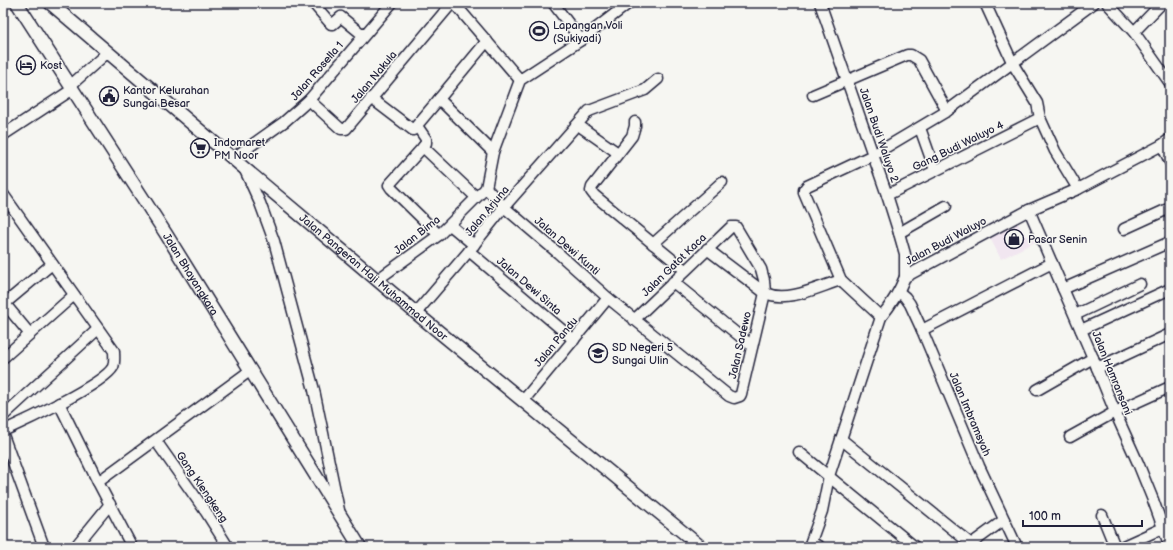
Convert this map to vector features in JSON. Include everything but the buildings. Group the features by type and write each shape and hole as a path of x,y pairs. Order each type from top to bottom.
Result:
{"main road":[{"name":"Jalan Bhayangkara","path":"18,3 166,234 360,547"},
{"name":"Jalan Pangeran Haji Muhammad Noor","path":"50,3 232,159 416,313 701,547"}],"street":[{"path":"313,3 331,24 341,17 363,35"},
{"name":"Jalan Rosella 1","path":"232,159 284,122 309,100 363,35 392,3"},
{"path":"453,3 520,80"},
{"name":"Jalan Nakula","path":"309,100 341,130 343,130 453,3"},
{"path":"553,3 581,40"},
{"path":"486,188 493,152 520,80 581,40 629,3"},
{"name":"Jalan Budi Waluyo 2","path":"820,3 899,233 905,254 905,277"},
{"path":"985,3 1013,64 1034,98 1038,107 1040,118 1055,151 1078,189"},
{"path":"881,317 841,280 804,190 807,186 873,155 947,112 1094,3"},
{"path":"1107,3 1134,32 1170,83"},
{"path":"1134,32 1162,3"},
{"path":"371,98 412,130 417,126 486,41"},
{"path":"3,135 72,87 108,52"},
{"path":"812,95 907,55 911,55 919,60 947,112"},
{"name":"Jalan Arjuna","path":"416,313 504,207 589,111 645,90 654,84 658,79"},
{"path":"439,99 493,152"},
{"name":"Gang Budi Waluyo 4","path":"887,195 1040,118"},
{"path":"635,122 632,136 592,187 592,191 594,196 685,270"},
{"path":"578,125 618,153"},
{"path":"417,126 426,139 426,143 389,185 439,235"},
{"path":"920,128 936,170"},
{"path":"1166,142 1170,162"},
{"name":"Jalan Budi Waluyo","path":"813,545 822,512 829,476 881,317 892,304 905,277 1029,210 1078,189 1166,142"},
{"path":"423,147 476,197"},
{"path":"244,168 260,203 274,241 310,376 340,515"},
{"path":"653,244 722,182"},
{"name":"Jalan Dewi Kunti","path":"486,188 504,207 634,320"},
{"name":"Jalan Bima","path":"377,280 439,235 486,188"},
{"path":"3,194 114,351 115,358 114,366 106,375 90,386 3,432"},
{"path":"260,203 268,194 275,194"},
{"path":"899,233 946,206"},
{"path":"1124,229 1170,208"},
{"name":"Jalan Hamransani","path":"1029,210 1138,463 1170,547"},
{"name":"Jalan Dewi Sinta","path":"450,225 471,248 574,340"},
{"name":"Jalan Gatot Kaca","path":"634,320 707,249 732,227"},
{"name":"Jalan Sadewo","path":"634,320 729,396 734,398 740,396 764,293 764,280 761,270 736,227 732,227"},
{"path":"1063,289 1170,242"},
{"path":"707,249 764,293 776,296 797,294 841,280"},
{"path":"922,330 1052,263"},
{"path":"29,333 4,305 52,264"},
{"path":"673,282 752,346"},
{"path":"1074,315 1140,284"},
{"path":"1081,330 1170,289"},
{"name":"Jalan Imbramsyah","path":"899,292 905,297 922,330 979,466 1016,547"},
{"path":"3,358 29,333 74,295"},
{"name":"Jalan Pandu","path":"524,401 608,298"},
{"path":"3,416 98,330"},
{"path":"1037,390 1095,363 1170,334"},
{"path":"98,482 250,370"},
{"path":"1070,437 1115,412 1170,387"},
{"path":"59,403 132,547"},
{"path":"3,426 3,432 44,547"},
{"path":"841,439 970,545 1004,520"},
{"name":"Gang Klengkeng","path":"156,440 206,512 228,547"},
{"path":"799,452 915,547"},
{"path":"310,466 320,473 324,471 329,463"},
{"path":"75,547 110,504"},
{"path":"1102,515 1114,547"},
{"path":"1121,547 1163,528"}],"shaded area":[{"name":"Pasar Senin","path":"1016,220 1026,237 1035,233 1039,240 1001,259 989,236"}],"place":[{"name":"Lapangan Voli (Sukiyadi)","path":"539,31"},
{"name":"Kost","path":"26,65"},
{"name":"Kantor Kelurahan Sungai Besar","path":"109,96"},
{"name":"Indomaret PM Noor","path":"200,148"},
{"name":"Pasar Senin","path":"1014,239"},
{"name":"SD Negeri 5 Sungai Ulin","path":"598,353"}]}
